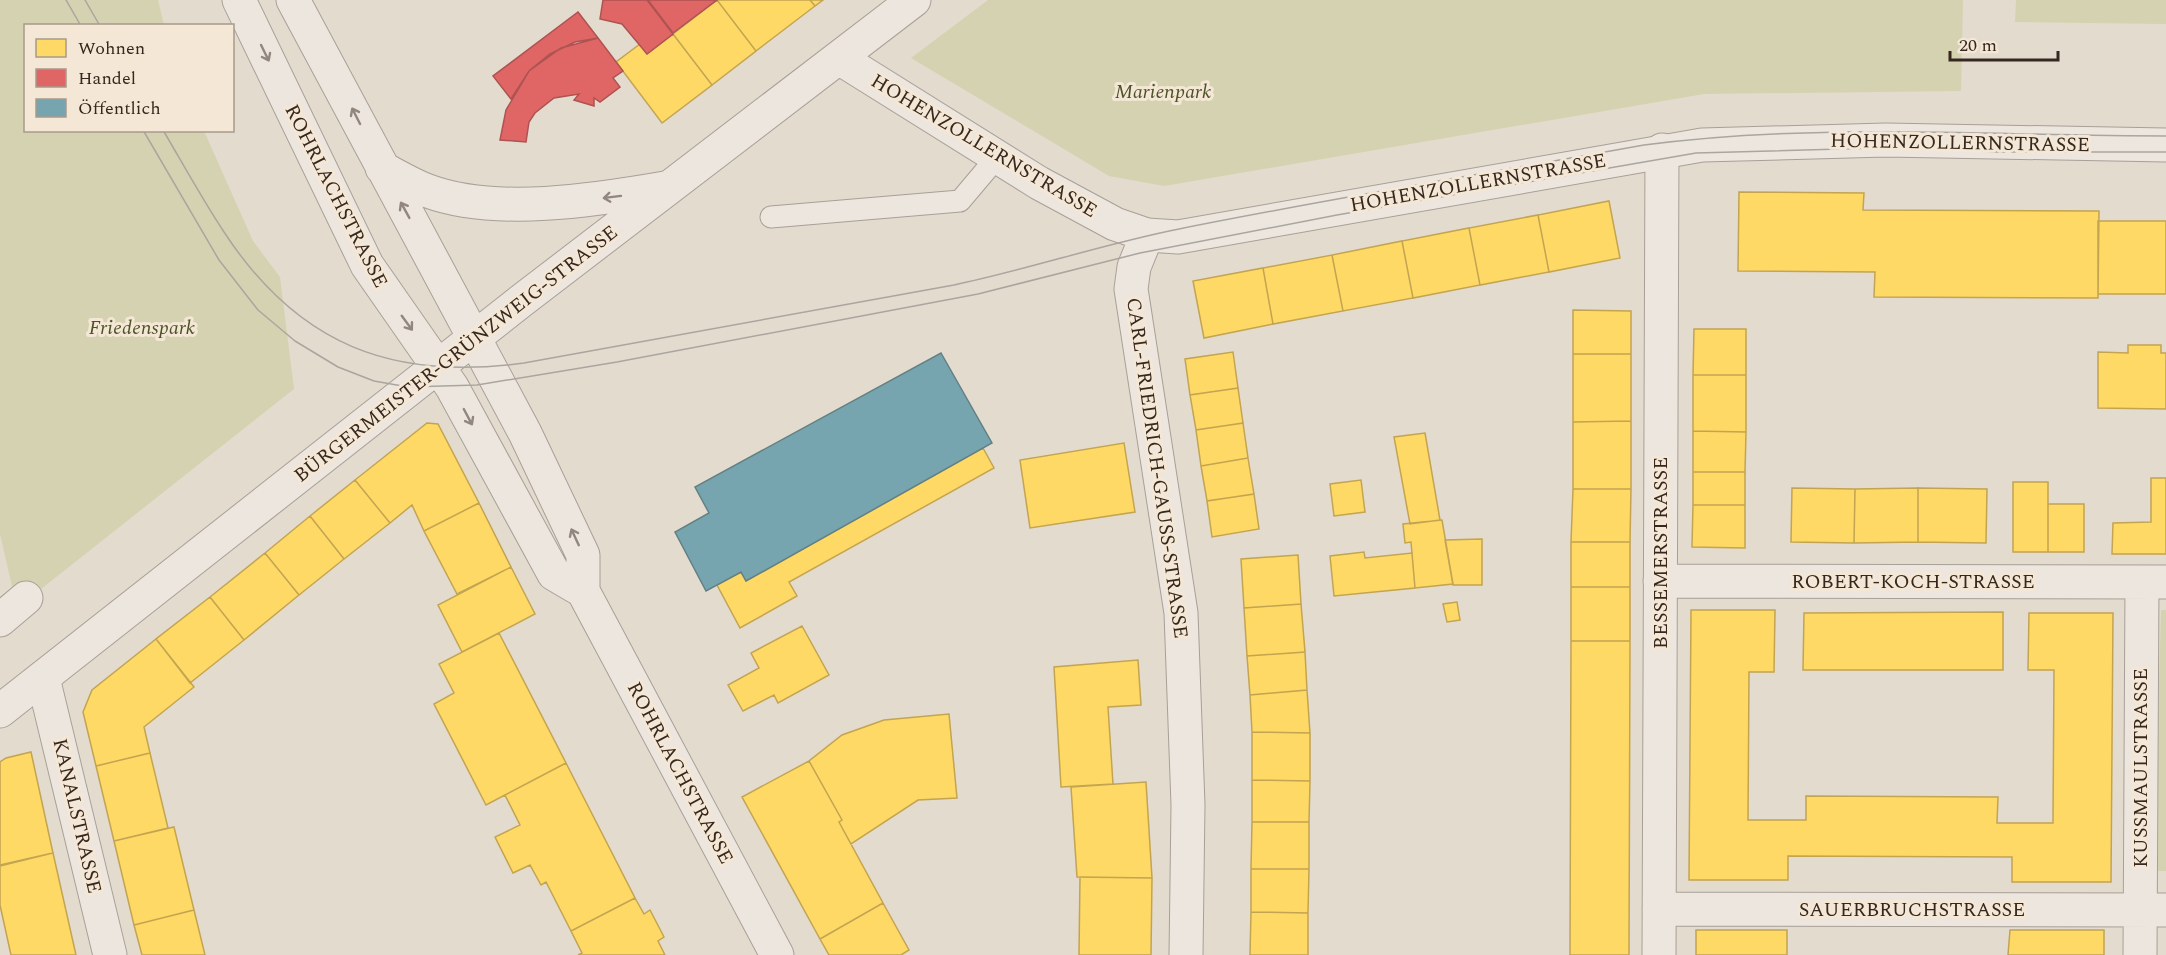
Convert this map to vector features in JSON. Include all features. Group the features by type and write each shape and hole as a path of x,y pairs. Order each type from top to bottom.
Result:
{"street":[{"name":"ROHRLACHSTRASSE","path":"239,0 367,265 452,387 554,574 584,591"},
{"name":"ROHRLACHSTRASSE","path":"293,0 525,433 583,555 584,591 777,955"},
{"name":"BÜRGERMEISTER-GRÜNZWEIG-STRASSE","path":"0,711 474,338 914,0"},
{"name":"HOHENZOLLERNSTRASSE","path":"839,57 1039,183 1115,224 1147,235 1178,237 1662,150 1702,145 1828,141 2166,145"},
{"name":"BESSEMERSTRASSE","path":"1659,955 1662,150"},
{"path":"382,168 429,191 477,201 569,202 670,187"},
{"name":"CARL-FRIEDRICH-GAUSS-STRASSE","path":"1147,235 1134,267 1131,289 1180,613 1188,805 1186,955"},
{"name":"ROBERT-KOCH-STRASSE","path":"1660,581 2154,582"},
{"name":"KUSSMAULSTRASSE","path":"2140,955 2153,910 2154,582"},
{"path":"0,620 26,598"},
{"name":"KANALSTRASSE","path":"44,678 110,955"},
{"name":"SAUERBRUCHSTRASSE","path":"1659,909 2153,910"}],"lane":[{"path":"771,217 960,201 998,156"}],"green space":[{"name":"Friedenspark","path":"0,0 158,0 164,24 24,24 24,132 204,132 253,241 280,277 294,389 17,608 0,534"},
{"name":"Marienpark","path":"988,0 1963,0 1961,91 1704,94 1164,186 1109,176 911,58"},
{"path":"2016,0 2166,0 2166,24 2015,22"},
{"path":"2161,610 2166,610 2166,871 2154,871"}],"building: Wohnen":[{"path":"717,0 756,51 712,85 673,34"},
{"path":"717,0 810,0 815,6 756,51"},
{"path":"810,0 823,0 815,6"},
{"path":"673,34 712,85 662,123 616,62 640,44 647,54"},
{"path":"1739,192 1864,193 1863,210 2099,211 2098,298 1874,297 1875,272 1738,271"},
{"path":"1609,201 1620,258 1549,272 1538,215"},
{"path":"1538,215 1549,272 1480,285 1469,228"},
{"path":"2098,221 2166,221 2166,294 2098,294"},
{"path":"1469,228 1480,285 1413,298 1402,241"},
{"path":"1402,241 1413,298 1343,311 1332,255"},
{"path":"1332,255 1343,311 1273,324 1263,268"},
{"path":"1263,268 1273,324 1204,338 1193,281"},
{"path":"1573,310 1631,311 1631,354 1573,354"},
{"path":"1694,329 1746,329 1746,375 1693,375"},
{"path":"2128,345 2161,345 2161,353 2166,353 2166,409 2098,408 2098,352 2128,353"},
{"path":"1233,352 1238,388 1190,395 1185,359"},
{"path":"1573,354 1631,354 1631,421 1573,422"},
{"path":"1693,375 1746,375 1746,432 1693,431"},
{"path":"1238,388 1243,423 1196,430 1190,395"},
{"path":"1631,421 1631,489 1573,489 1573,422"},
{"path":"427,423 438,424 479,503 424,531 412,505 390,523 355,480"},
{"path":"1243,423 1248,458 1201,466 1196,430"},
{"path":"1693,431 1746,432 1745,472 1693,472"},
{"path":"1425,433 1440,520 1410,524 1394,437"},
{"path":"1124,443 1135,512 1030,528 1020,460"},
{"path":"983,448 994,468 789,582 797,596 740,628 717,585 741,572 746,581"},
{"path":"1248,458 1254,494 1207,501 1201,466"},
{"path":"1693,472 1745,472 1745,505 1693,505"},
{"path":"2151,478 2166,478 2166,554 2112,554 2113,523 2151,522"},
{"path":"355,480 390,523 344,559 310,516"},
{"path":"1361,480 1365,512 1334,516 1330,484"},
{"path":"2013,482 2048,482 2048,552 2013,552"},
{"path":"1792,488 1855,489 1854,543 1791,542"},
{"path":"1918,488 1987,489 1986,543 1918,542"},
{"path":"1918,488 1918,542 1854,543 1855,489"},
{"path":"1573,489 1631,489 1630,542 1571,542"},
{"path":"1254,494 1259,529 1212,537 1207,501"},
{"path":"479,503 511,567 457,594 424,531"},
{"path":"2048,504 2084,504 2084,552 2048,552"},
{"path":"1693,505 1745,505 1745,548 1692,547"},
{"path":"310,516 344,559 299,595 265,553"},
{"path":"1442,520 1453,584 1415,588 1411,542 1405,543 1403,524"},
{"path":"1482,539 1482,585 1453,585 1445,540"},
{"path":"1571,542 1630,542 1630,587 1571,587"},
{"path":"1364,552 1365,558 1412,553 1415,588 1334,596 1330,556"},
{"path":"265,553 299,595 244,640 210,597"},
{"path":"1298,555 1301,604 1244,608 1241,559"},
{"path":"511,567 535,614 462,652 438,605"},
{"path":"1571,587 1630,587 1630,641 1571,641"},
{"path":"210,597 244,640 190,683 156,639"},
{"path":"1457,602 1460,620 1447,622 1443,604"},
{"path":"1301,604 1305,652 1247,656 1244,608"},
{"path":"1691,610 1775,610 1774,672 1749,672 1748,820 1806,820 1806,796 1998,797 1997,823 2053,823 2054,670 2028,670 2029,613 2113,613 2111,882 2012,882 2012,857 1788,856 1788,880 1689,880"},
{"path":"2003,612 2003,670 1803,670 1804,613"},
{"path":"802,626 829,675 778,703 774,695 743,711 728,685 759,668 751,653"},
{"path":"499,633 566,763 486,805 434,704 454,693 439,664"},
{"path":"156,639 194,687 144,727 150,753 96,766 83,712 92,690"},
{"path":"1571,641 1630,641 1629,955 1570,955"},
{"path":"1305,652 1307,690 1250,695 1247,656"},
{"path":"1138,660 1141,705 1108,707 1113,784 1061,787 1054,667"},
{"path":"1307,690 1310,733 1252,732 1250,695"},
{"path":"949,714 957,798 918,800 851,844 839,822 842,820 809,761 842,735 884,720"},
{"path":"1252,732 1310,733 1310,781 1252,780"},
{"path":"31,752 53,853 0,866 0,762 6,758"},
{"path":"150,753 168,828 114,841 96,766"},
{"path":"809,761 842,820 839,822 883,903 820,939 742,797"},
{"path":"566,763 635,898 571,931 546,882 541,885 530,865 513,873 495,837 520,825 505,795"},
{"path":"1252,780 1310,781 1309,822 1252,822"},
{"path":"1146,782 1152,878 1077,877 1071,787"},
{"path":"1252,822 1309,822 1309,869 1251,869"},
{"path":"174,827 194,910 134,925 114,841"},
{"path":"53,853 76,955 11,955 0,905 0,865"},
{"path":"1251,869 1309,869 1308,913 1251,912"},
{"path":"1080,877 1152,878 1151,955 1079,955"},
{"path":"635,898 644,914 650,910 664,937 658,941 665,955 578,955 582,953 571,931"},
{"path":"883,903 909,950 901,955 829,955 820,939"},
{"path":"194,910 205,955 142,955 134,925"},
{"path":"1251,912 1308,913 1308,955 1250,955"},
{"path":"1696,930 1787,930 1787,955 1696,955"},
{"path":"2010,930 2104,930 2104,955 2008,955"}],"building: Handel":[{"path":"603,0 647,0 673,34 647,54 622,24 600,19"},
{"path":"648,0 717,0 673,33"},
{"path":"578,12 598,38 575,42 550,54 529,71 511,99 493,76"},
{"path":"598,38 623,71 613,78 620,87 600,102 594,98 594,106 574,100 579,94 554,98 535,113 529,122 526,142 500,140 506,110 529,71 561,48"}],"building: Öffentlich":[{"path":"941,353 992,443 746,581 741,572 706,591 675,532 709,513 695,487"}],"tram line":[{"path":"66,0 80,24"},
{"path":"85,0 99,24"},
{"path":"144,132 219,260 258,310 295,341 338,367 374,381 408,387 477,385 617,362 978,294 1140,253 1337,215 1696,153 1912,147 1997,152 2166,152"},
{"path":"164,132 216,220 253,271 284,303 317,328 352,347 391,359 432,366 476,367 524,363 954,285 1179,229 1644,145 1709,138 1839,132 2166,136"}]}
